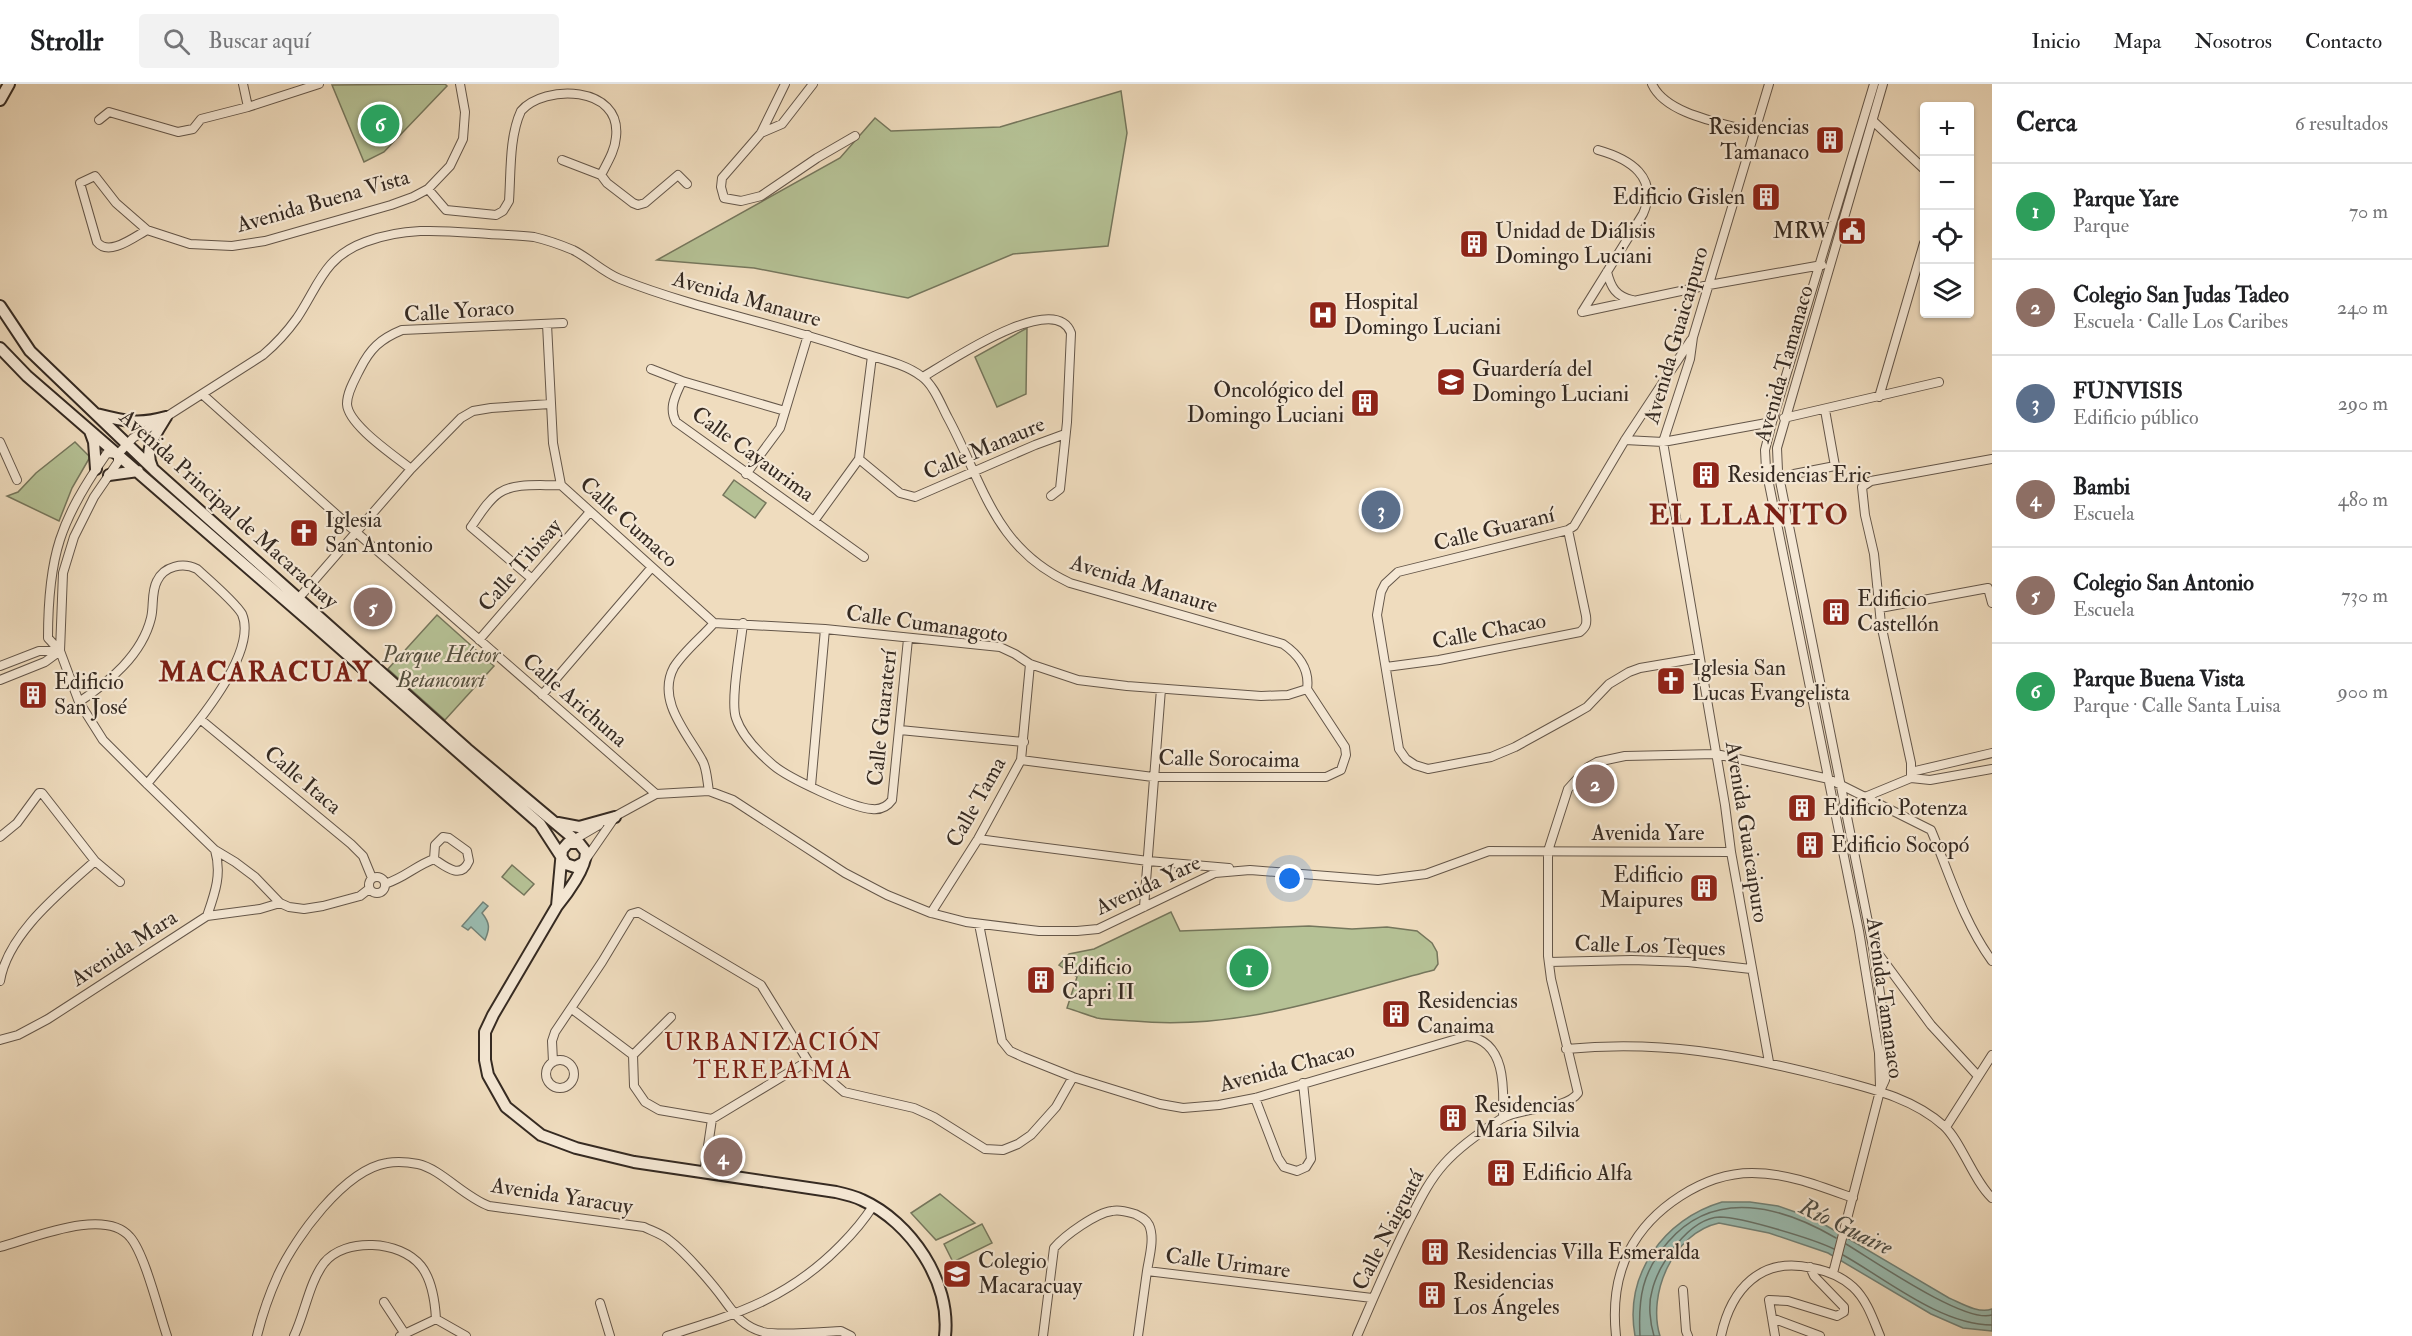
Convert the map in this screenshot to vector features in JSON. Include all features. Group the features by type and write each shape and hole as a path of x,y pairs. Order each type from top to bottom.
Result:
{"street":[{"path":"0,100 9,84"},
{"path":"243,84 248,107"},
{"path":"99,120 109,112 178,132 193,129 201,119 248,107 319,84"},
{"name":"Avenida Buena Vista","path":"147,230 113,248 100,247 80,183 95,176 116,204 147,230 190,244 232,246 265,241 413,197 428,189 450,166 463,139 465,112 460,84"},
{"path":"785,84 761,134 722,178 721,187 724,198 741,201 761,196 817,158 855,136"},
{"path":"761,134 782,124 813,84"},
{"path":"1652,84 1658,95 1670,105 1754,132"},
{"name":"Avenida Guaicaipuro","path":"1768,84 1693,337 1690,359 1664,442 1731,852 1769,1062"},
{"name":"Avenida Tamanaco","path":"1874,84 1766,442 1766,469 1874,1016 1879,1053 1880,1091"},
{"name":"Avenida Tamanaco","path":"1880,1091 1887,1069 1886,1033 1873,947 1778,471 1777,447 1883,84"},
{"path":"428,189 446,210 496,215 503,211 509,201 514,136 522,110 528,100 538,92 566,85 580,86 594,92 612,110 616,124 616,138 614,149 601,175"},
{"path":"1873,121 1920,165"},
{"path":"1598,150 1630,162 1643,177 1648,197 1643,214 1582,312 1709,285 1830,265"},
{"path":"562,160 601,175 607,183 638,205 645,203 678,175 687,184"},
{"name":"Avenida Manaure","path":"118,454 127,444 276,344 297,318 321,275 338,256 365,242 408,230 427,229 534,237 573,250 617,278 670,296 808,335 872,356 923,377 954,430 972,472 996,518 1021,551 1051,574 1070,583 1283,644 1292,650 1307,671 1307,689"},
{"path":"1879,397 1920,257"},
{"path":"1607,272 1613,290 1619,296 1634,301"},
{"name":"Avenida Principal de Macaracuay","path":"1,311 30,351 154,470 575,842"},
{"name":"Calle Manaure","path":"923,377 1018,324 1042,320 1063,322 1069,326 1071,333 1060,489 1051,496"},
{"name":"Calle Yoraco","path":"411,469 362,428 347,405 353,383 374,346 380,340 402,330 563,323"},
{"name":"Calle Cumaco","path":"547,324 553,443 561,485 589,513 714,623"},
{"path":"746,474 780,428 808,335"},
{"name":"Calle Guaraní","path":"1693,337 1625,440 1574,526 1568,530 1398,572 1391,577 1381,592 1377,615 1399,749 1406,759 1428,769 1491,757 1515,747 1587,707 1609,684 1629,672 1699,658"},
{"name":"Avenida Principal de Macaracuay","path":"0,348 27,376 540,824 561,855"},
{"name":"Calle Cayaurima","path":"814,521 859,459 872,356"},
{"path":"651,369 682,381 785,411"},
{"name":"Calle Cayaurima","path":"682,381 672,404 672,414 676,422 864,557"},
{"path":"1784,418 1939,382"},
{"name":"Calle Arichuna","path":"202,394 357,533 656,794"},
{"path":"298,599 450,426 473,411 550,404"},
{"path":"1794,474 1835,466 1825,410"},
{"path":"95,414 118,421 139,423 166,417"},
{"path":"154,470 149,461 149,450 166,417"},
{"path":"1625,440 1664,442 1772,422"},
{"path":"90,430 94,442 96,469"},
{"name":"Calle Manaure","path":"859,459 900,493 915,497 1065,434"},
{"path":"0,442 17,480"},
{"path":"60,651 48,638 52,564 65,524 96,469 107,453 118,454 118,462 74,537 67,557 61,590 60,651 78,702 103,740 147,784 215,850 255,878 280,903 304,909 360,896 369,889"},
{"path":"1911,775 1911,763 1881,624 1874,554 1863,506 1862,487 1871,481 1992,459"},
{"path":"110,475 138,471"},
{"path":"531,578 471,527 491,500 504,490 525,486 561,485"},
{"name":"Calle Tibisay","path":"479,640 589,513"},
{"name":"Calle Chacao","path":"1386,667 1439,660 1580,632 1587,623 1568,530"},
{"path":"78,702 99,689 116,674 140,642 150,620 156,582 164,572 177,566 188,565 197,569 241,613 245,633 235,665 200,718 147,784"},
{"path":"542,695 652,567"},
{"path":"1880,608 1988,588 1992,603"},
{"path":"709,791 703,762 679,727 669,688 670,676 676,665 714,623"},
{"name":"Calle Cumanagoto","path":"714,623 825,628 908,639 1000,647 1030,664 1078,680 1261,696 1288,695 1307,689"},
{"name":"Calle Guaraterí","path":"743,623 735,703 735,715 739,725 754,746 774,766 811,786 865,808 880,809 888,806 893,794 908,639"},
{"path":"811,786 825,628"},
{"path":"0,666 39,651 60,651"},
{"path":"0,680 45,662 60,651"},
{"name":"Calle Tama","path":"932,914 1021,760 1030,664"},
{"path":"1144,907 1161,689"},
{"name":"Calle Sorocaima","path":"1021,760 1153,777 1310,778 1335,774 1341,770 1344,763 1345,747 1307,689"},
{"name":"Calle Itaca","path":"200,718 351,843 363,856 372,878"},
{"path":"900,730 1024,742"},
{"path":"1865,797 1911,775 1992,753"},
{"path":"1992,962 1977,941 1958,901 1931,830 1829,779 1716,754 1625,756 1597,762 1588,767 1568,789 1548,851 1549,962 1566,1048 1598,1046 1690,1048 1769,1062 1880,1091 1920,1108 1946,1127 1992,1198"},
{"path":"1911,775 1930,780 1992,769"},
{"name":"Avenida Yare","path":"575,842 656,794 709,791 733,800 845,873 886,895 951,920 1039,931 1077,931 1098,928 1215,873 1250,870 1357,880 1400,879 1426,874 1489,851 1731,852"},
{"path":"0,837 14,826 39,793 42,793 95,861 120,882"},
{"path":"554,822 579,827 615,817"},
{"name":"Avenida Yare","path":"584,862 615,817"},
{"path":"443,837 462,847 469,856 468,865 456,872 434,859 435,845 443,837"},
{"path":"978,838 1148,861 1250,870"},
{"path":"557,906 562,850 575,842 586,855 584,862 567,894 557,906 507,990 485,1032 485,1060 488,1075 507,1107 517,1117 552,1140 634,1162 836,1192 855,1197 873,1206 893,1220 906,1233 928,1264 940,1290 944,1308 945,1336"},
{"name":"Avenida Mara","path":"0,1040 18,1035 48,1019 207,916 217,889 218,860 215,850"},
{"path":"561,855 562,860 570,866 575,867 584,862"},
{"path":"385,884 381,878 372,878 368,883 369,889 374,893 380,893 385,884 403,878 420,864 434,859"},
{"path":"0,981 7,956 22,933 95,861"},
{"path":"207,916 260,909 280,903"},
{"path":"553,1062 552,1041 555,1032 572,1009 631,914 638,912 761,985 808,1061 844,1092 914,1108 934,1117 978,1146 994,1150 1011,1147 1031,1135 1056,1107 1073,1077"},
{"name":"Avenida Chacao","path":"979,924 1002,1041 1010,1051 1073,1077 1160,1104 1183,1108 1219,1105 1255,1098 1456,1037 1475,1037 1491,1048 1499,1064 1504,1090 1503,1118"},
{"path":"1873,947 1931,1025 1978,1076"},
{"name":"Calle Los Teques","path":"1549,962 1632,960 1688,962 1751,969"},
{"path":"572,1009 633,1055"},
{"path":"671,1017 633,1055 634,1086 639,1096 651,1107 691,1117 712,1119 808,1061"},
{"name":"Calle Naiguatá","path":"1357,1336 1372,1298 1430,1182 1457,1152 1503,1118 1533,1108 1569,1101 1578,1093 1566,1048"},
{"path":"1946,1127 1992,1055"},
{"path":"1255,1098 1278,1158 1284,1167 1297,1171 1306,1167 1311,1159 1304,1083"},
{"path":"1833,1273 1880,1091"},
{"path":"704,1173 712,1119"},
{"name":"Avenida Yaracuy","path":"257,1336 265,1307 278,1275 288,1257 322,1210 355,1178 385,1163 403,1162 422,1165 474,1201 489,1206 644,1227 658,1233 668,1239 683,1254 725,1301 734,1315 747,1326 765,1332 841,1332 851,1336"},
{"path":"1616,1336 1615,1303 1619,1279 1629,1251 1652,1220 1686,1193 1726,1176 1749,1173 1799,1179 1853,1198"},
{"path":"667,1336 734,1315 787,1290 814,1271 849,1236 873,1206"},
{"name":"Calle Urimare","path":"1043,1336 1054,1248 1064,1237 1106,1212 1115,1210 1144,1218 1151,1232 1147,1271 1372,1298"},
{"path":"0,1247 91,1223 113,1225 123,1230 140,1254 167,1336"},
{"path":"294,1336 314,1283 325,1263 339,1250 360,1245 382,1245 403,1253 420,1265 431,1286 436,1319"},
{"path":"1721,1336 1727,1312 1741,1288 1758,1274 1780,1265 1795,1264 1833,1273 1854,1288 1867,1306 1880,1336"},
{"path":"1775,1336 1769,1300 1788,1301 1838,1316 1844,1312 1844,1307 1814,1276 1810,1267"},
{"path":"1138,1336 1147,1271"},
{"path":"1683,1290 1688,1336"},
{"path":"384,1302 402,1335 436,1319"},
{"path":"600,1303 610,1336"},
{"path":"1772,1318 1820,1336"},
{"path":"436,1319 466,1336"}],"green space":[{"path":"445,84 447,86 384,152 364,162 332,85"},
{"path":"1121,91 1127,133 1108,246 1013,254 908,298 754,268 657,260 840,158 875,118 891,131 1000,127"},
{"path":"1027,328 1026,394 997,407 975,357"},
{"path":"75,442 90,457 72,488 59,521 7,496 18,492 36,473"},
{"path":"734,480 766,503 755,518 723,495"},
{"name":"Parque Héctor Betancourt","path":"437,615 494,666 445,720 388,669"},
{"path":"512,865 534,884 524,895 502,877"},
{"path":"1171,912 1180,931 1309,926 1352,929 1387,927 1417,931 1432,943 1437,952 1438,964 1434,970 1323,1000 1286,1009 1211,1021 1173,1023 1106,1019 1067,1008 1077,977 1059,965 1069,954 1094,949"},
{"path":"940,1194 975,1223 936,1240 911,1213"},
{"path":"982,1224 992,1243 953,1262 944,1244"}],"water":[{"path":"483,902 488,906 482,913 488,926 485,940 471,927 468,930 462,926"},
{"name":"Río Guaire","path":"1722,1202 1750,1202 1778,1206 1815,1219 1949,1298 1975,1309 1992,1309 1992,1331 1963,1328 1931,1314 1828,1253 1769,1233 1719,1223 1703,1229 1689,1239 1667,1268 1657,1302 1660,1336 1635,1336 1633,1313 1636,1291 1642,1271 1653,1252 1682,1221"}],"place":[{"name":"Parque Buena Vista","path":"380,124"},
{"name":"Residencias Tamanaco","path":"1830,140"},
{"name":"Edificio Gislen","path":"1766,197"},
{"name":"MRW","path":"1852,231"},
{"name":"Unidad de Diálisis Domingo Luciani","path":"1474,244"},
{"name":"Hospital Domingo Luciani","path":"1323,315"},
{"name":"Guardería del Domingo Luciani","path":"1451,382"},
{"name":"Oncológico del Domingo Luciani","path":"1365,403"},
{"name":"Residencias Eric","path":"1706,475"},
{"name":"FUNVISIS","path":"1381,510"},
{"name":"Iglesia San Antonio","path":"304,533"},
{"name":"Colegio San Antonio","path":"373,607"},
{"name":"Edificio Castellón","path":"1836,612"},
{"name":"Iglesia San Lucas Evangelista","path":"1671,681"},
{"name":"Edificio San José","path":"33,695"},
{"name":"Colegio San Judas Tadeo","path":"1595,784"},
{"name":"Edificio Potenza","path":"1802,808"},
{"name":"Edificio Socopó","path":"1810,845"},
{"name":"Edificio Maipures","path":"1704,888"},
{"name":"Parque Yare","path":"1249,968"},
{"name":"Edificio Capri II","path":"1041,980"},
{"name":"Residencias Canaima","path":"1396,1014"},
{"name":"Residencias Maria Silvia","path":"1453,1118"},
{"name":"Bambi","path":"723,1157"},
{"name":"Edificio Alfa","path":"1501,1173"},
{"name":"Residencias Villa Esmeralda","path":"1435,1252"},
{"name":"Colegio Macaracuay","path":"957,1274"},
{"name":"Residencias Los Ángeles","path":"1432,1295"}],"district":[{"name":"EL LLANITO","path":"1749,515"},
{"name":"MACARACUAY","path":"266,672"},
{"name":"URBANIZACIÓN TEREPAIMA","path":"773,1056"}]}
